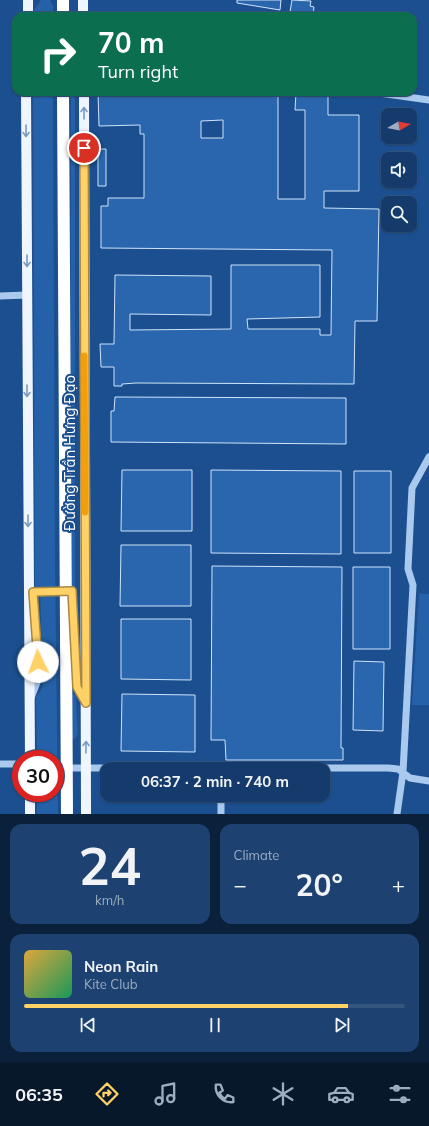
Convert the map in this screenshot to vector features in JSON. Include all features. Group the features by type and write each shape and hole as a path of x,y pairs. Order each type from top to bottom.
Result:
{"highway":[{"path":"63,0 63,12"},
{"name":"Đường Trần Hưng Đạo","path":"63,96 67,814"}],"main road":[{"path":"28,0 28,12"},
{"path":"83,0 83,12"},
{"path":"26,96 26,295 30,750"},
{"name":"Đường Trần Hưng Đạo","path":"84,96 86,814"},
{"path":"30,802 30,814"}],"street":[{"path":"400,96 429,100"},
{"path":"0,296 26,295"},
{"path":"398,814 403,772 413,585 408,569 412,488 429,457"},
{"path":"30,702 38,680 33,592 72,591 77,687 86,703"},
{"path":"0,764 12,764"},
{"path":"66,768 100,767"},
{"path":"330,768 388,768 403,772 410,778 429,781"},
{"path":"221,802 221,814"}],"shaded area":[{"path":"41,0 50,0 53,6 53,12 34,12"},
{"path":"33,96 53,96 57,750 37,750 36,697 43,687 40,587 35,587"},
{"path":"71,96 75,96 75,587 70,587"},
{"path":"419,593 429,594 429,705 412,705"},
{"path":"76,694 78,734 75,739 72,739 72,695"},
{"path":"37,802 58,802 58,814 37,814"}],"building":[{"path":"237,0 281,0 280,10 237,3"},
{"path":"292,0 311,1 310,6 314,7 313,12 290,12"},
{"path":"98,96 278,96 278,199 305,199 305,110 295,110 296,96 328,96 328,115 359,115 359,191 324,191 324,208 379,209 377,321 355,321 354,384 136,383 114,386 114,367 101,367 100,344 114,344 115,275 211,276 211,315 130,314 130,330 231,329 231,265 320,265 320,317 247,319 248,329 320,329 320,335 331,335 332,250 101,248 101,206 108,206 108,198 144,198 144,134 140,134 140,125 99,126","holes":["223,120 223,138 201,138 201,121"]},
{"path":"98,149 106,149 106,186 98,186"},
{"path":"115,397 346,398 346,444 111,442 111,411 114,411"},
{"path":"122,470 192,470 192,531 121,531"},
{"path":"211,470 341,471 341,554 211,553"},
{"path":"354,471 391,471 391,553 354,553"},
{"path":"121,545 191,545 191,606 120,606"},
{"path":"212,566 342,567 341,748 343,748 343,760 226,760 225,740 211,740"},
{"path":"353,567 390,567 390,649 353,649"},
{"path":"121,619 191,619 191,680 121,679"},
{"path":"354,661 384,662 383,731 353,730"},
{"path":"122,694 195,695 195,752 121,751"}],"slow traffic":[{"path":"84,356 85,512"}],"route":[{"path":"38,662 33,592 72,591 77,687 86,703 84,148"}]}
